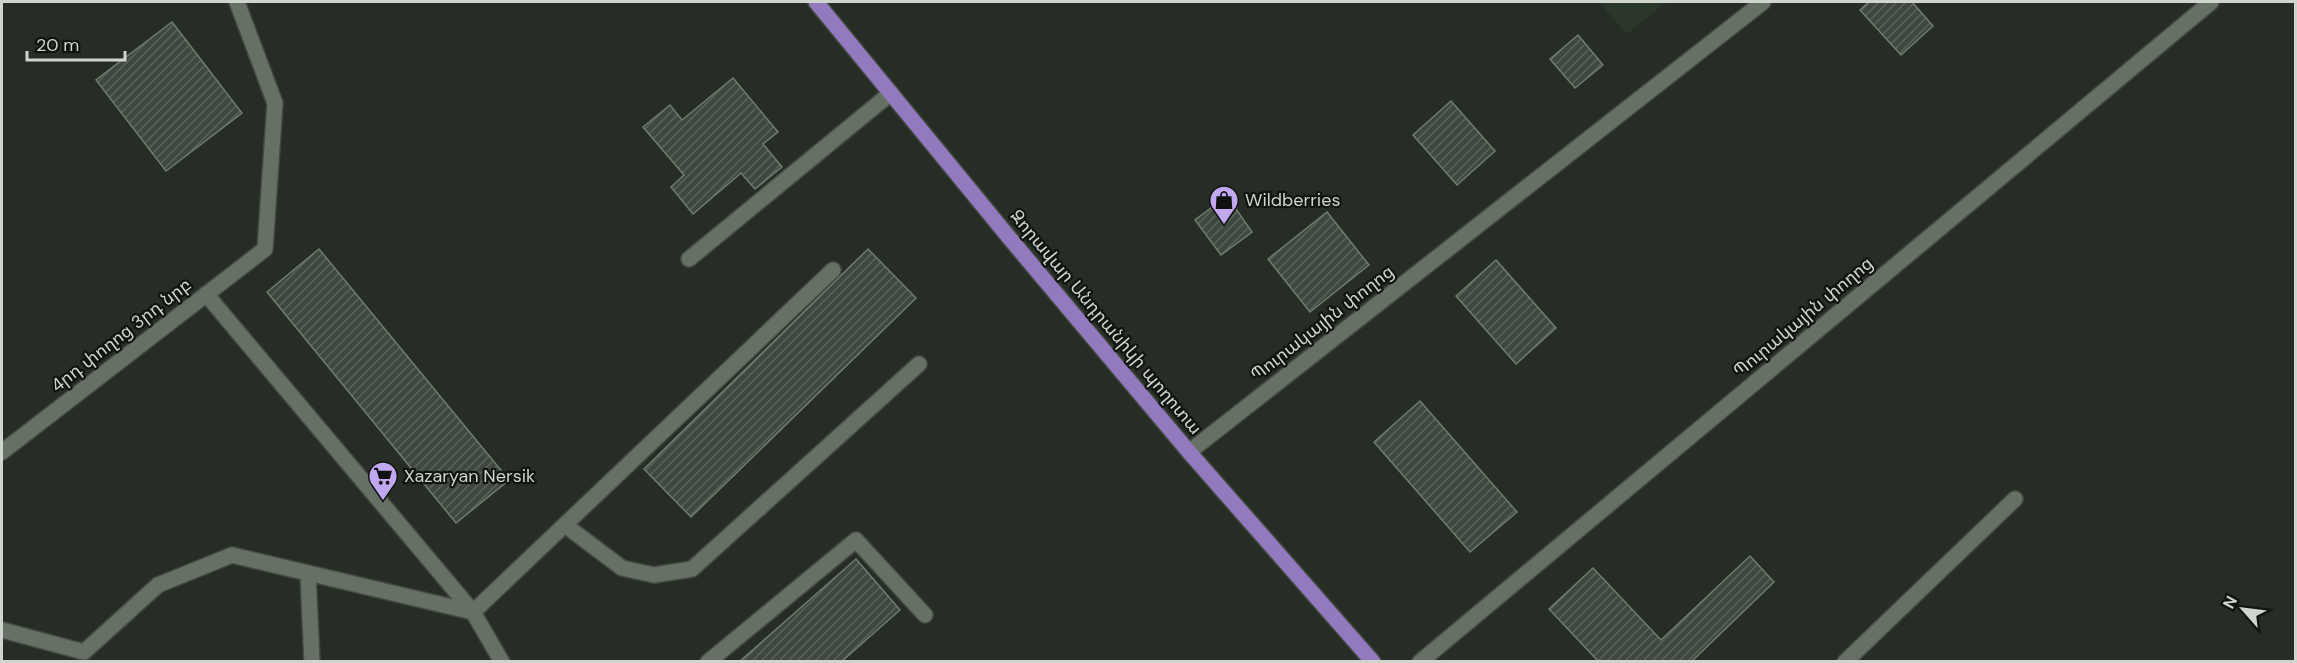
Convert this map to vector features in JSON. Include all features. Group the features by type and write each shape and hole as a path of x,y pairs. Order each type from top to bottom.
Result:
{"main road":[{"name":"Զորավար Անդրանիկի պողոտա","path":"816,2 1189,453 1373,662"}],"street":[{"name":"4րդ փողոց 3րդ նրբ","path":"2,453 265,249 275,103 237,2"},
{"name":"Պուրակային փողոց","path":"1189,453 1763,2"},
{"name":"Պուրակային փողոց","path":"1420,662 2211,2"},
{"path":"689,259 891,93"},
{"path":"473,612 833,270"},
{"path":"206,294 473,612 502,662"},
{"path":"564,525 622,568 654,575 692,569 919,364"},
{"path":"1845,662 2015,499"},
{"path":"708,662 856,540 925,615"},
{"path":"2,630 84,652 158,585 232,555 473,612"},
{"path":"308,574 312,662"}],"shaded area":[{"path":"1599,2 1666,2 1627,34"}],"building":[{"path":"1869,2 1912,2 1933,26 1901,55 1860,10"},
{"path":"172,22 242,113 166,171 96,80"},
{"path":"1578,35 1603,65 1575,88 1550,59"},
{"path":"733,78 778,132 763,144 782,167 755,189 741,173 693,214 671,187 684,175 643,127 670,105 682,120"},
{"path":"1451,101 1495,151 1457,185 1413,135"},
{"name":"Wildberries","path":"1227,196 1252,232 1221,255 1195,220"},
{"path":"1327,212 1369,265 1310,312 1268,259"},
{"path":"319,249 509,480 456,523 267,292"},
{"path":"868,249 916,298 691,517 644,469"},
{"path":"1496,260 1556,328 1516,364 1456,296"},
{"path":"1420,401 1517,512 1470,552 1374,442"},
{"path":"1750,556 1774,582 1691,662 1599,662 1549,609 1593,568 1661,640"},
{"path":"856,559 900,610 841,662 739,662"}],"place":[{"name":"Wildberries","path":"1224,226"},
{"name":"Xazaryan Nersik","path":"383,502"}]}
